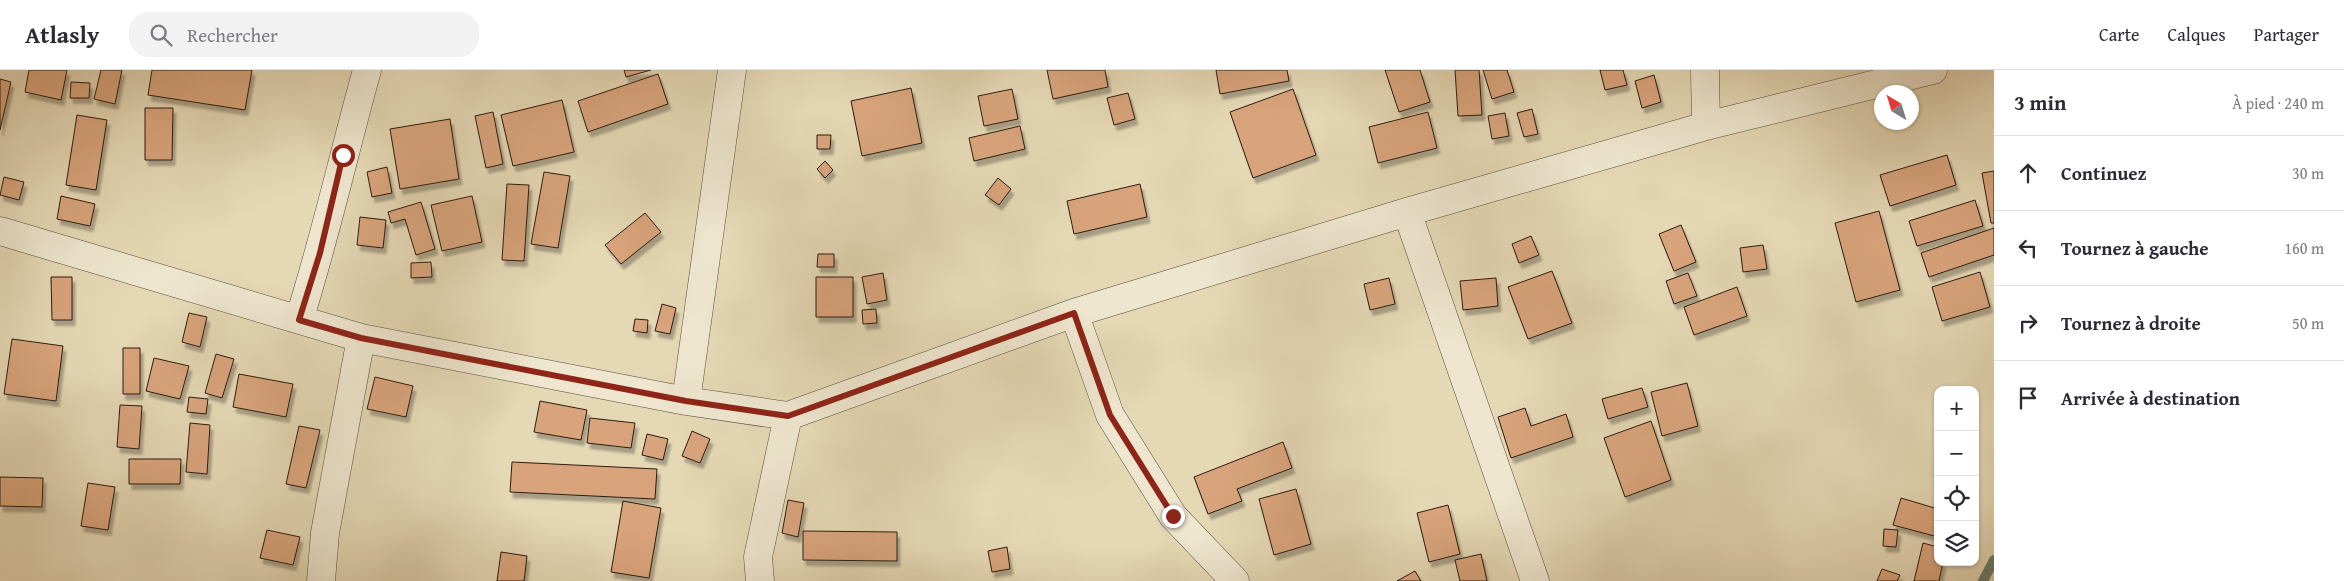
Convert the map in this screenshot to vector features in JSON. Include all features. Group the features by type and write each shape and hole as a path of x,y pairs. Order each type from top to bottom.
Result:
{"street":[{"path":"299,320 320,253 343,155 367,70"},
{"path":"686,401 732,70"},
{"path":"1705,70 1706,126"},
{"path":"0,231 361,338 686,401 788,416 1074,313 1406,212 1706,126 1933,70"},
{"path":"1406,212 1535,581"},
{"path":"1074,313 1110,415 1173,516 1235,581"},
{"path":"320,581 325,534 361,338"},
{"path":"760,581 758,557 788,416"}],"building":[{"path":"29,70 67,70 61,100 25,92"},
{"path":"101,70 122,70 115,104 94,99"},
{"path":"152,70 252,70 245,110 148,95"},
{"path":"624,70 651,70 626,77"},
{"path":"1047,70 1105,70 1108,87 1053,99"},
{"path":"1216,70 1287,70 1289,81 1220,94"},
{"path":"1385,70 1420,70 1430,102 1399,112"},
{"path":"1455,70 1479,70 1482,115 1458,116"},
{"path":"1483,70 1507,70 1514,92 1492,99"},
{"path":"1600,70 1623,70 1627,85 1605,90"},
{"path":"658,74 668,104 588,132 578,101"},
{"path":"1654,75 1661,102 1642,108 1635,81"},
{"path":"0,79 11,82 0,130"},
{"path":"71,82 90,83 89,98 70,98"},
{"path":"911,88 922,143 862,156 851,101"},
{"path":"1012,89 1018,119 984,126 978,96"},
{"path":"1293,89 1316,155 1253,178 1230,112"},
{"path":"1128,93 1135,119 1114,125 1107,98"},
{"path":"562,100 574,152 513,166 501,115"},
{"path":"145,108 173,108 172,160 145,160"},
{"path":"1532,109 1538,134 1524,137 1517,113"},
{"path":"493,112 503,164 486,168 475,116"},
{"path":"1428,112 1437,148 1378,163 1369,127"},
{"path":"1505,113 1509,136 1492,139 1488,116"},
{"path":"77,115 107,120 96,190 66,185"},
{"path":"450,119 459,179 400,189 390,129"},
{"path":"1020,126 1025,149 974,161 969,138"},
{"path":"817,135 831,135 830,149 817,149"},
{"path":"1947,155 1956,185 1890,206 1880,175"},
{"path":"825,161 833,170 825,178 817,169"},
{"path":"387,167 392,193 372,197 367,172"},
{"path":"1994,171 1994,223 1991,223 1982,173"},
{"path":"544,172 570,176 558,248 531,244"},
{"path":"4,177 24,182 19,200 0,195"},
{"path":"998,178 1011,189 999,205 985,195"},
{"path":"507,184 529,185 524,261 502,260"},
{"path":"1140,184 1147,217 1074,234 1067,201"},
{"path":"61,196 95,204 90,226 57,219"},
{"path":"472,196 482,242 442,251 431,205"},
{"path":"1975,200 1983,226 1917,246 1909,221"},
{"path":"421,202 435,249 416,255 405,219 391,223 388,212"},
{"path":"1879,211 1900,290 1856,302 1835,223"},
{"path":"645,213 661,232 621,264 605,245"},
{"path":"360,217 386,220 383,248 357,245"},
{"path":"1681,225 1696,262 1674,271 1659,234"},
{"path":"1994,228 1994,255 1929,277 1921,253"},
{"path":"1531,236 1539,255 1519,263 1512,244"},
{"path":"1763,245 1767,269 1743,272 1740,248"},
{"path":"818,254 834,254 834,267 817,267"},
{"path":"431,262 432,277 411,278 411,263"},
{"path":"1552,271 1572,323 1528,339 1508,287"},
{"path":"1980,272 1990,307 1942,321 1932,287"},
{"path":"883,273 887,300 867,304 862,277"},
{"path":"1688,273 1697,296 1674,304 1666,281"},
{"path":"51,277 72,277 72,320 52,320"},
{"path":"816,277 853,277 853,317 816,317"},
{"path":"1389,278 1395,304 1370,310 1364,284"},
{"path":"1496,278 1498,306 1463,310 1460,281"},
{"path":"1737,287 1747,316 1694,335 1684,307"},
{"path":"662,304 676,308 670,334 655,331"},
{"path":"876,309 877,323 863,324 862,310"},
{"path":"189,313 207,317 200,347 182,342"},
{"path":"635,319 648,320 647,333 633,331"},
{"path":"12,339 63,346 56,401 4,394"},
{"path":"123,348 140,348 140,394 123,394"},
{"path":"216,354 234,359 222,398 205,393"},
{"path":"154,358 189,366 180,399 146,391"},
{"path":"239,374 293,384 286,417 233,407"},
{"path":"375,377 413,386 406,417 367,409"},
{"path":"1687,383 1698,426 1662,436 1651,392"},
{"path":"1642,388 1648,407 1608,419 1602,399"},
{"path":"189,397 208,399 206,414 187,412"},
{"path":"540,401 587,410 581,440 534,432"},
{"path":"120,405 142,406 139,449 117,447"},
{"path":"1525,408 1531,426 1566,414 1573,437 1511,458 1498,417"},
{"path":"590,418 635,423 631,448 587,443"},
{"path":"1651,421 1671,480 1625,497 1604,438"},
{"path":"190,423 210,425 207,474 186,472"},
{"path":"299,426 320,430 306,488 286,484"},
{"path":"692,431 710,439 700,463 682,456"},
{"path":"647,434 668,439 663,460 642,455"},
{"path":"1283,442 1292,468 1237,489 1242,501 1208,514 1194,477"},
{"path":"129,459 181,459 180,484 129,484"},
{"path":"512,462 657,469 655,499 510,492"},
{"path":"0,477 43,478 42,507 0,506"},
{"path":"88,483 115,487 108,530 81,526"},
{"path":"1296,489 1311,544 1274,555 1259,499"},
{"path":"1901,498 1934,508 1934,536 1893,525"},
{"path":"788,500 804,503 798,537 782,533"},
{"path":"623,501 661,508 649,578 611,572"},
{"path":"1448,505 1460,554 1429,562 1417,513"},
{"path":"1884,529 1898,530 1896,547 1883,546"},
{"path":"267,530 300,537 293,565 260,558"},
{"path":"803,531 897,532 897,561 803,560"},
{"path":"1923,543 1934,546 1934,566 1942,566 1939,581 1914,581"},
{"path":"1007,547 1010,569 992,572 988,551"},
{"path":"501,552 527,556 524,581 497,581"},
{"path":"1481,554 1487,581 1460,581 1455,560"},
{"path":"1882,569 1900,575 1897,581 1877,581"},
{"path":"1415,571 1421,581 1397,581"}],"waterway":[{"path":"1983,581 1994,560"}],"route":[{"path":"343,155 320,253 299,320 361,338 686,401 788,416 1074,313 1110,415 1173,516"}]}
